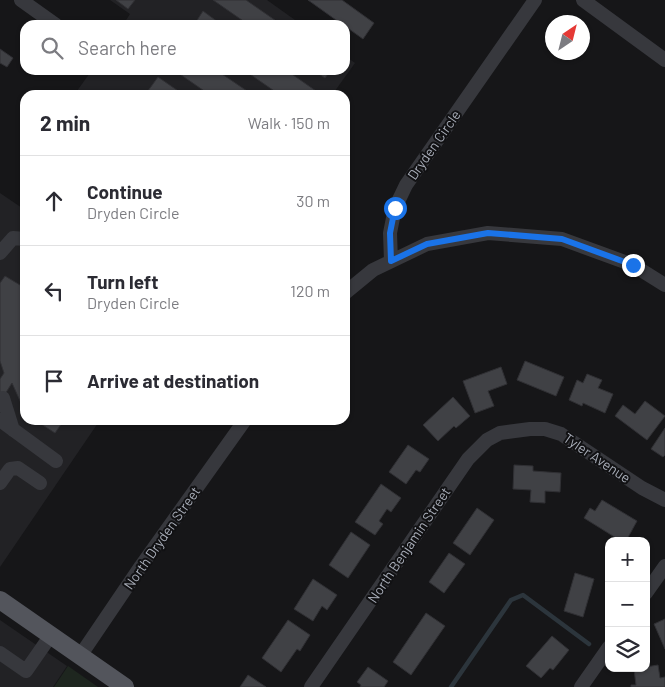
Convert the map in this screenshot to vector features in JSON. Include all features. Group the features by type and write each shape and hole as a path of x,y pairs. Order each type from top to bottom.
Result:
{"main road":[{"path":"0,600 125,687"}],"street":[{"path":"21,0 49,20"},
{"name":"Dryden Circle","path":"391,261 390,233 393,216 406,185 535,0"},
{"path":"583,0 665,60"},
{"path":"350,289 373,270 427,244 488,233 562,239 633,265 665,285"},
{"path":"0,253 13,238 20,239"},
{"path":"3,398 13,430"},
{"path":"0,420 56,461"},
{"name":"North Dryden Street","path":"80,656 241,425"},
{"name":"Tyler Avenue","path":"526,430 545,429 561,434 642,488 665,500"},
{"name":"North Benjamin Street","path":"311,687 468,459 487,440 500,433 526,430"},
{"path":"0,483 10,469 18,468 40,483"},
{"path":"650,587 665,566"},
{"path":"0,653 26,671 51,636"},
{"path":"581,687 605,653"}],"shaded area":[{"path":"110,0 267,0 295,20 126,20 130,14"},
{"path":"350,60 355,63 350,70"},
{"path":"88,75 346,75 336,90 78,90"},
{"path":"0,193 20,207 20,425 97,425 0,567"},
{"path":"0,620 67,666 53,687 0,687"},
{"path":"68,666 98,687 54,687"}],"building":[{"path":"116,0 135,0 128,9"},
{"path":"213,0 246,0 275,20 242,20"},
{"path":"308,0 342,0 374,23 363,39 350,30 350,20 336,20"},
{"path":"203,11 215,20 197,20"},
{"path":"0,49 13,58 7,67 0,63"},
{"path":"181,75 223,75 246,90 203,90"},
{"path":"251,75 293,75 315,90 273,90"},
{"path":"158,77 177,90 149,90"},
{"path":"5,276 20,285 20,401 12,383 0,402 0,379 4,373 0,361 0,283"},
{"path":"525,361 564,377 556,396 517,380"},
{"path":"501,367 507,384 488,391 494,406 475,413 463,381"},
{"path":"587,374 602,380 598,388 613,394 605,413 583,403 582,406 569,400 577,380 583,383"},
{"path":"453,397 470,416 456,428 454,426 438,441 423,425"},
{"path":"645,401 665,416 647,440 615,416 623,405 635,414"},
{"path":"43,425 61,425 55,433"},
{"path":"665,428 665,455 663,457 651,449"},
{"path":"408,445 429,459 420,472 416,470 406,484 389,472"},
{"path":"514,465 533,466 533,471 561,473 560,492 545,491 545,503 530,502 531,490 513,489"},
{"path":"381,484 401,498 391,512 387,509 379,521 383,524 375,535 355,522"},
{"path":"602,500 637,521 628,537 615,537 584,518 590,508 595,511"},
{"path":"477,508 494,520 470,555 453,543"},
{"path":"351,532 370,545 348,578 329,565"},
{"path":"449,553 465,564 444,593 429,582"},
{"path":"575,573 594,579 583,617 564,611"},
{"path":"313,579 337,595 327,610 322,606 313,621 294,609"},
{"path":"426,613 445,626 411,675 393,662"},
{"path":"665,619 665,649 654,624"},
{"path":"288,620 310,635 300,651 297,649 281,672 262,658"},
{"path":"552,636 569,650 553,670 550,668 541,678 526,666"},
{"path":"658,665 660,678 665,677 665,687 631,687 631,685 636,685 634,672 650,672 650,666"},
{"path":"368,667 388,681 384,687 360,687 361,685 357,682"},
{"path":"248,675 266,687 240,687"}],"waterway":[{"path":"451,687 511,600 523,595 589,644"}],"route":[{"path":"395,208 390,233 391,261 427,244 488,233 562,239 633,265"}]}
